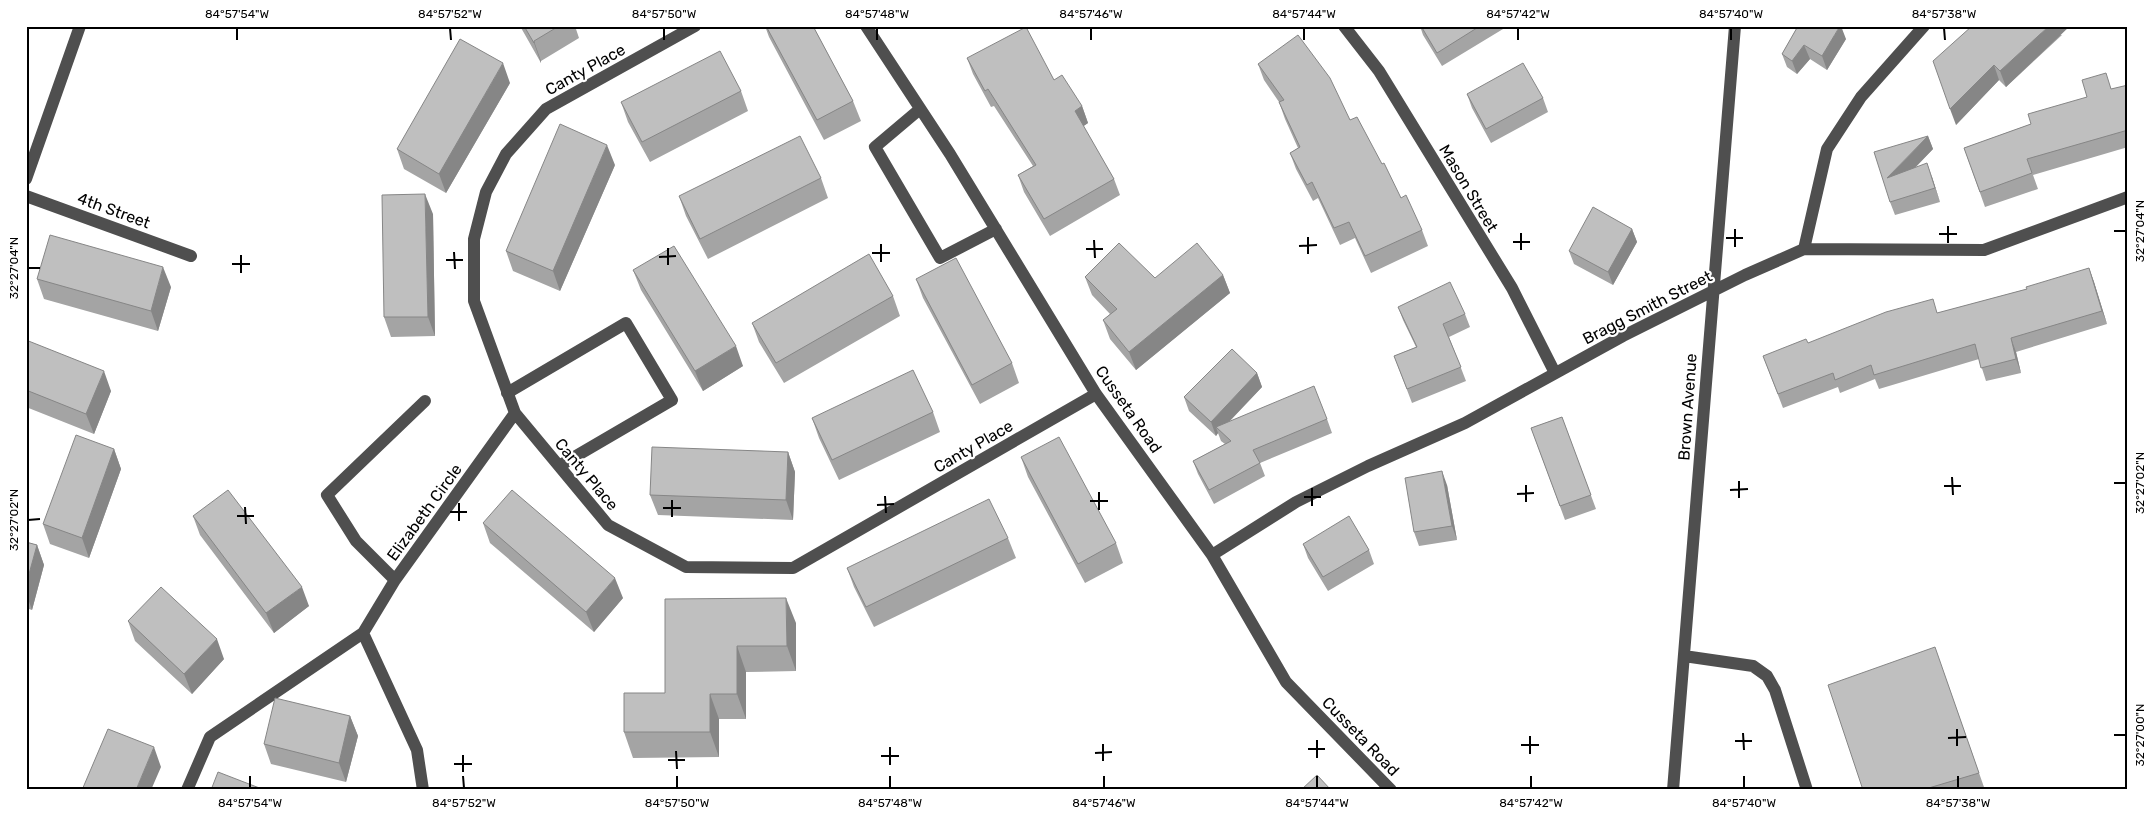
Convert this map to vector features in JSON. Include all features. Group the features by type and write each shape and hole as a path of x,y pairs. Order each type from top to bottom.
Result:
{"street":[{"path":"26,179 80,26"},
{"name":"Canty Place","path":"695,26 546,109 506,154 486,192 474,239 474,301 515,413 608,525 686,567 793,568 1096,394"},
{"name":"Cusseta Road","path":"866,26 950,154 1096,394 1212,555 1286,682 1392,790"},
{"name":"Mason Street","path":"1344,26 1379,71 1512,288 1555,374"},
{"name":"Brown Avenue","path":"1674,790 1735,26"},
{"path":"1804,249 1827,149 1861,97 1924,26"},
{"path":"920,110 875,148 940,258 996,229"},
{"name":"4th Street","path":"26,196 191,256"},
{"name":"Bragg Smith Street","path":"1212,555 1296,502 1368,466 1465,423 1728,284 1804,249 1984,250 2128,197"},
{"path":"507,393 626,323 672,400 559,466"},
{"path":"395,580 356,541 327,495 426,401"},
{"name":"Elizabeth Circle","path":"188,790 210,737 363,633 395,580 515,413"},
{"path":"363,633 417,750 423,790"},
{"path":"1684,656 1753,666 1767,676 1774,690 1807,790"}],"building":[{"path":"524,26 559,26 534,41 534,43"},
{"path":"766,26 813,26 853,101 817,120"},
{"path":"1421,26 1480,26 1437,53"},
{"path":"1798,26 1840,26 1822,56 1804,45 1792,61 1782,54"},
{"path":"1972,26 2049,26 2000,71 1994,65 1950,109 1933,61"},
{"path":"1026,27 1054,80 1062,75 1082,106 1075,111 1114,179 1044,219 1018,175 1036,165 988,89 985,91 967,58"},
{"path":"1298,35 1330,78 1350,120 1357,117 1382,164 1384,163 1401,198 1406,195 1422,230 1365,256 1349,222 1334,228 1312,182 1307,185 1290,153 1300,147 1279,102 1284,100 1258,64"},
{"path":"460,39 503,63 439,174 397,149"},
{"path":"720,51 741,91 642,142 621,102"},
{"path":"1523,63 1543,98 1486,129 1467,94"},
{"path":"2106,73 2111,89 2128,85 2128,130 2027,159 2032,173 1980,192 1964,148 2031,124 2028,114 2087,97 2082,80"},
{"path":"560,124 607,145 553,271 506,251"},
{"path":"800,136 821,178 700,239 679,196"},
{"path":"1928,136 1887,178 1927,163 1935,188 1890,202 1874,152"},
{"path":"425,194 428,317 384,317 382,195"},
{"path":"1593,207 1632,229 1608,272 1569,251"},
{"path":"50,235 163,267 151,311 37,279"},
{"path":"1119,243 1155,278 1197,243 1223,275 1129,352 1103,320 1117,309 1085,277"},
{"path":"674,246 736,346 695,371 633,270"},
{"path":"869,254 893,296 776,363 752,323"},
{"path":"956,258 1012,363 972,385 916,279"},
{"path":"2089,268 2102,311 2011,338 2016,359 1981,368 1975,344 1874,375 1871,365 1835,380 1833,373 1778,394 1763,356 1806,339 1808,343 1886,312 1933,299 1937,313 2027,289 2026,287"},
{"path":"1450,282 1465,314 1443,324 1461,367 1407,389 1394,356 1417,347 1398,307"},
{"path":"26,340 104,371 86,414 26,390"},
{"path":"1232,349 1257,373 1211,422 1184,397"},
{"path":"913,370 933,412 832,460 812,418"},
{"path":"1314,386 1327,419 1253,450 1260,463 1209,490 1193,461 1231,441 1216,427"},
{"path":"1562,417 1591,495 1560,506 1531,428"},
{"path":"76,435 114,449 82,538 43,524"},
{"path":"1059,437 1116,543 1078,564 1021,457"},
{"path":"652,447 788,452 786,500 650,495"},
{"path":"1442,471 1452,526 1414,532 1405,478"},
{"path":"228,490 302,587 266,613 193,516"},
{"path":"512,490 615,578 586,612 483,523"},
{"path":"989,499 1008,538 866,607 847,568"},
{"path":"1349,516 1369,550 1323,577 1303,544"},
{"path":"26,542 37,545 26,585"},
{"path":"161,587 217,639 184,674 128,621"},
{"path":"786,598 787,646 737,646 737,694 710,694 710,732 624,732 624,693 665,693 665,599"},
{"path":"1935,647 1979,773 1922,790 1863,790 1828,685"},
{"path":"275,698 350,716 339,763 264,744"},
{"path":"108,729 154,747 136,790 82,790"},
{"path":"218,772 262,789 211,790"},
{"path":"1317,775 1331,790 1301,790"}]}
